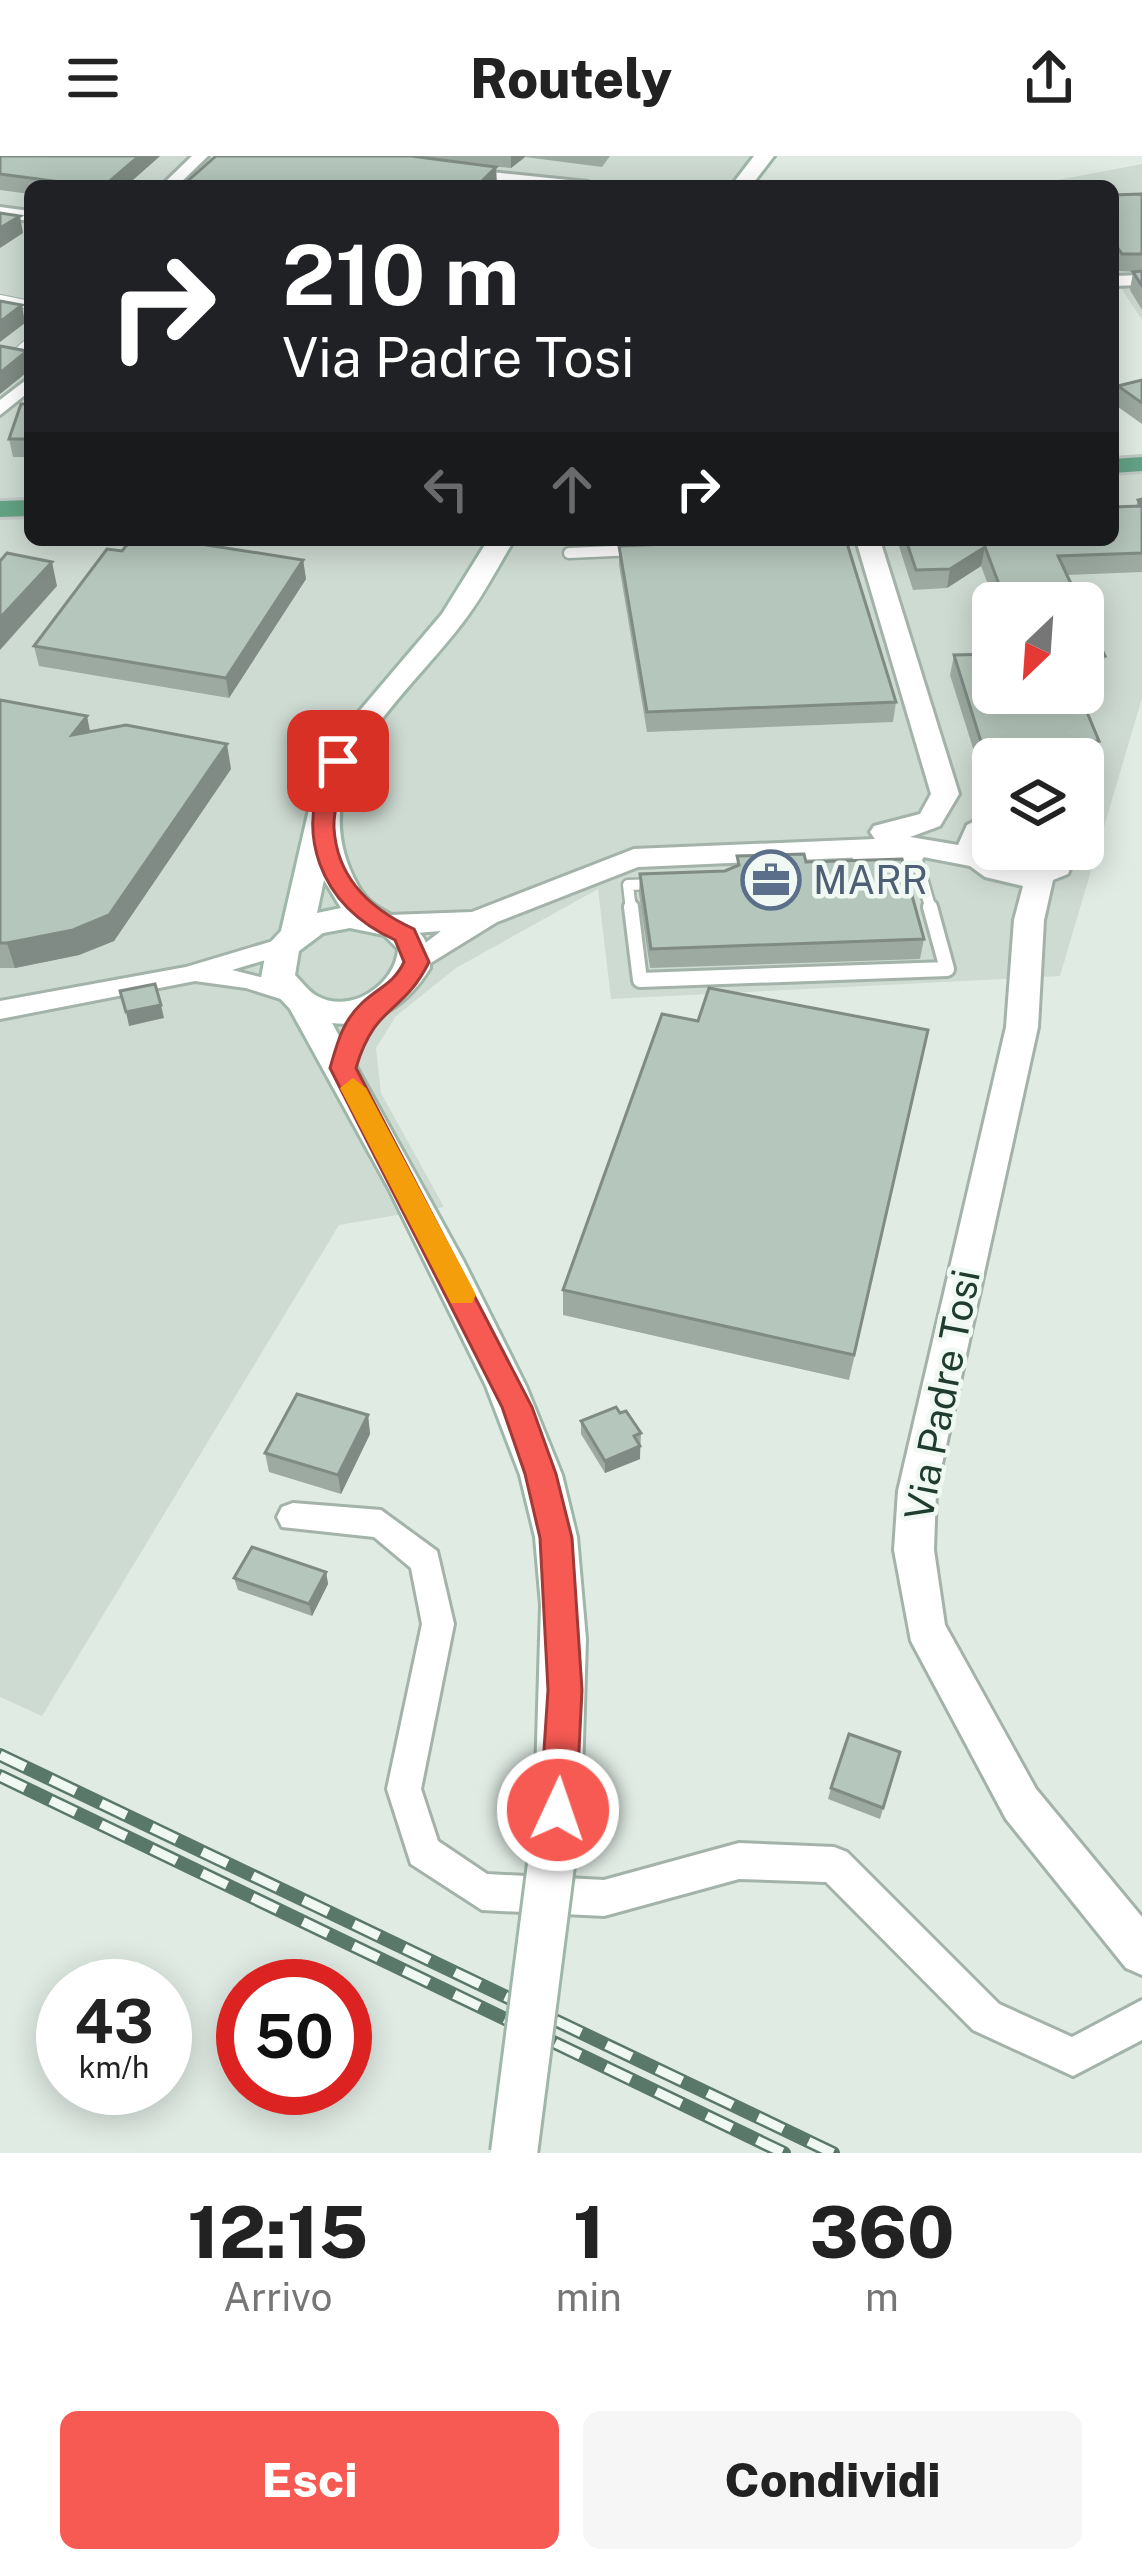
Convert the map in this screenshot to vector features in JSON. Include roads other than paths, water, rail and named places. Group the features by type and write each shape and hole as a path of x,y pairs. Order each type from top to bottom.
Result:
{"main road":[{"path":"746,180 764,156"},
{"path":"479,552 453,618 344,747 290,940 277,962 295,998 343,1068 517,1407 556,1538 565,1690 558,1810 514,2153"},
{"path":"295,998 349,1011 373,1006 404,988 416,962 414,948 344,891 322,826"},
{"path":"290,940 331,919 379,921"},
{"path":"343,1068 355,1029 373,1006"}],"street":[{"path":"174,180 200,156"},
{"path":"436,170 507,180"},
{"path":"0,410 24,388"},
{"path":"861,546 945,789 972,822"},
{"path":"860,852 870,834 917,829 931,821 945,789"},
{"path":"379,921 444,925 487,915 614,863 914,851 972,840"},
{"path":"1002,870 1028,920"},
{"path":"1031,870 1040,876"},
{"name":"Via Padre Tosi","path":"1052,870 1040,876 1028,920 1022,1027 917,1491 914,1550 925,1628 1010,1784 1089,1893 1142,1952"},
{"path":"416,962 487,915"},
{"path":"0,1010 188,975 290,940"},
{"path":"188,975 247,980 295,998"},
{"path":"293,1516 381,1524 426,1561 438,1624 404,1789 424,1852 482,1892 604,1898 739,1862 834,1865 986,2018 1072,2057 1142,2019"}],"lane":[{"path":"569,553 661,549"},
{"path":"675,883 628,885 640,980 947,969 914,851"}],"railway":[{"path":"0,1755 833,2153"},
{"path":"0,1776 784,2153"}],"place":[{"name":"MARR","path":"771,880"}]}
